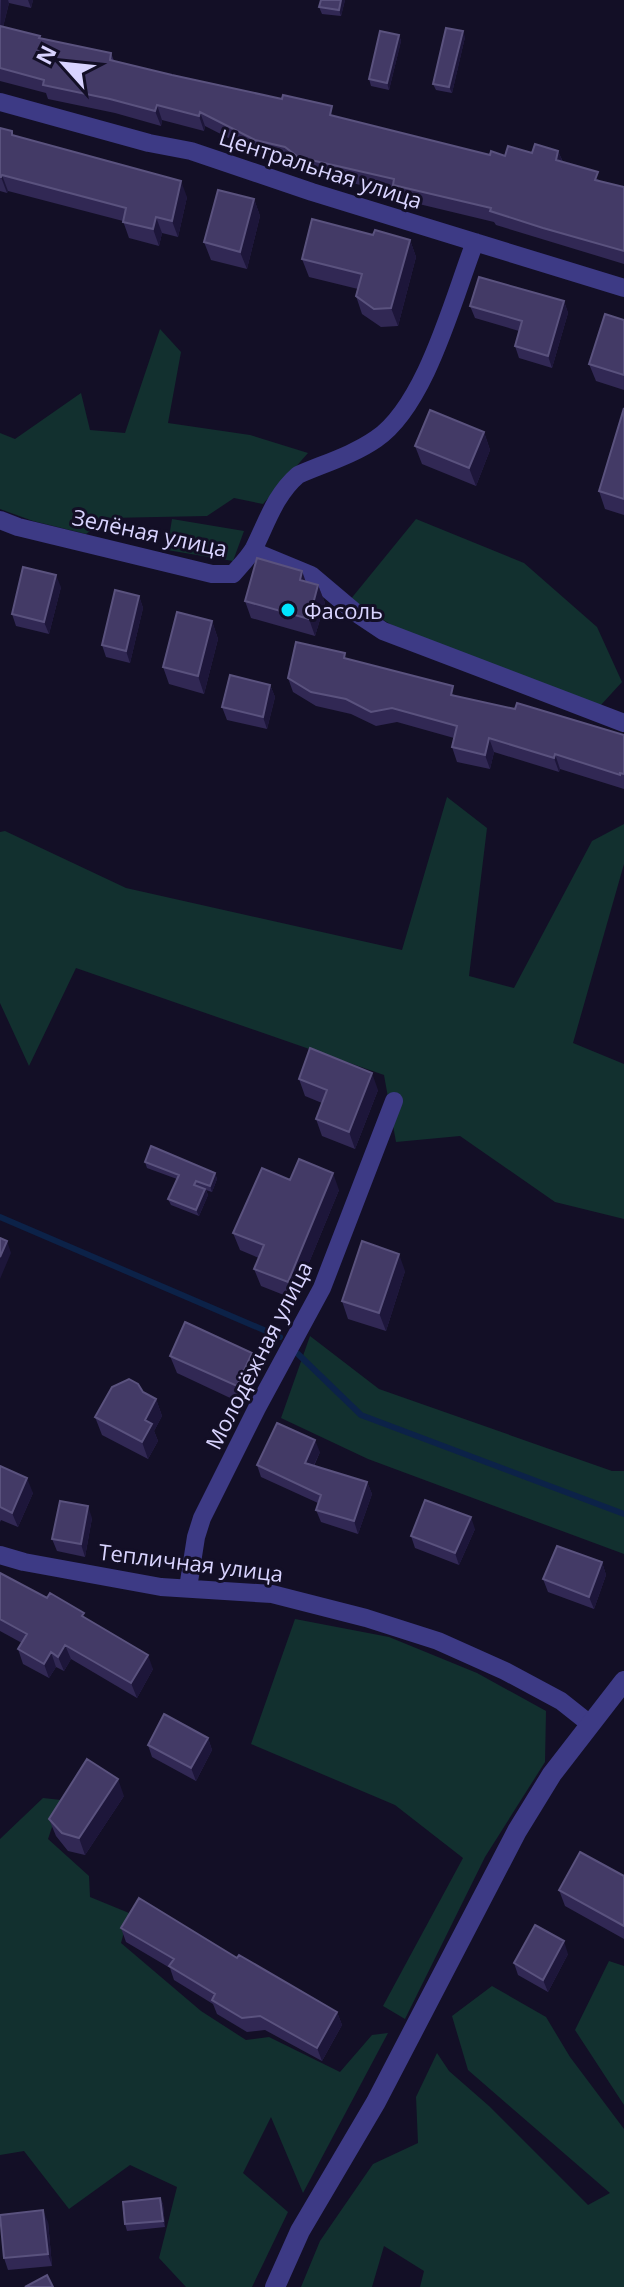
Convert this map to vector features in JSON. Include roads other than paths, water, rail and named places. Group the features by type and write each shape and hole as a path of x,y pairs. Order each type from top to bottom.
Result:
{"street":[{"name":"Центральная улица","path":"0,102 149,143 191,151 624,288"},
{"path":"253,551 267,515 289,483 298,475 377,439 402,416 421,386 475,242"},
{"name":"Зелёная улица","path":"0,520 212,574 233,574 253,551 311,575 383,631 624,723"},
{"name":"Молодёжная улица","path":"188,1588 202,1518 322,1288 394,1101"},
{"name":"Тепличная улица","path":"0,1555 161,1587 272,1594 366,1618 438,1641 505,1671 561,1701 590,1724"},
{"path":"275,2287 300,2231 376,2102 517,1831 552,1774 624,1681"}],"waterway":[{"path":"0,1217 280,1337"},
{"path":"298,1354 361,1415 624,1514"}],"place":[{"name":"Фасоль","path":"288,610"}]}
